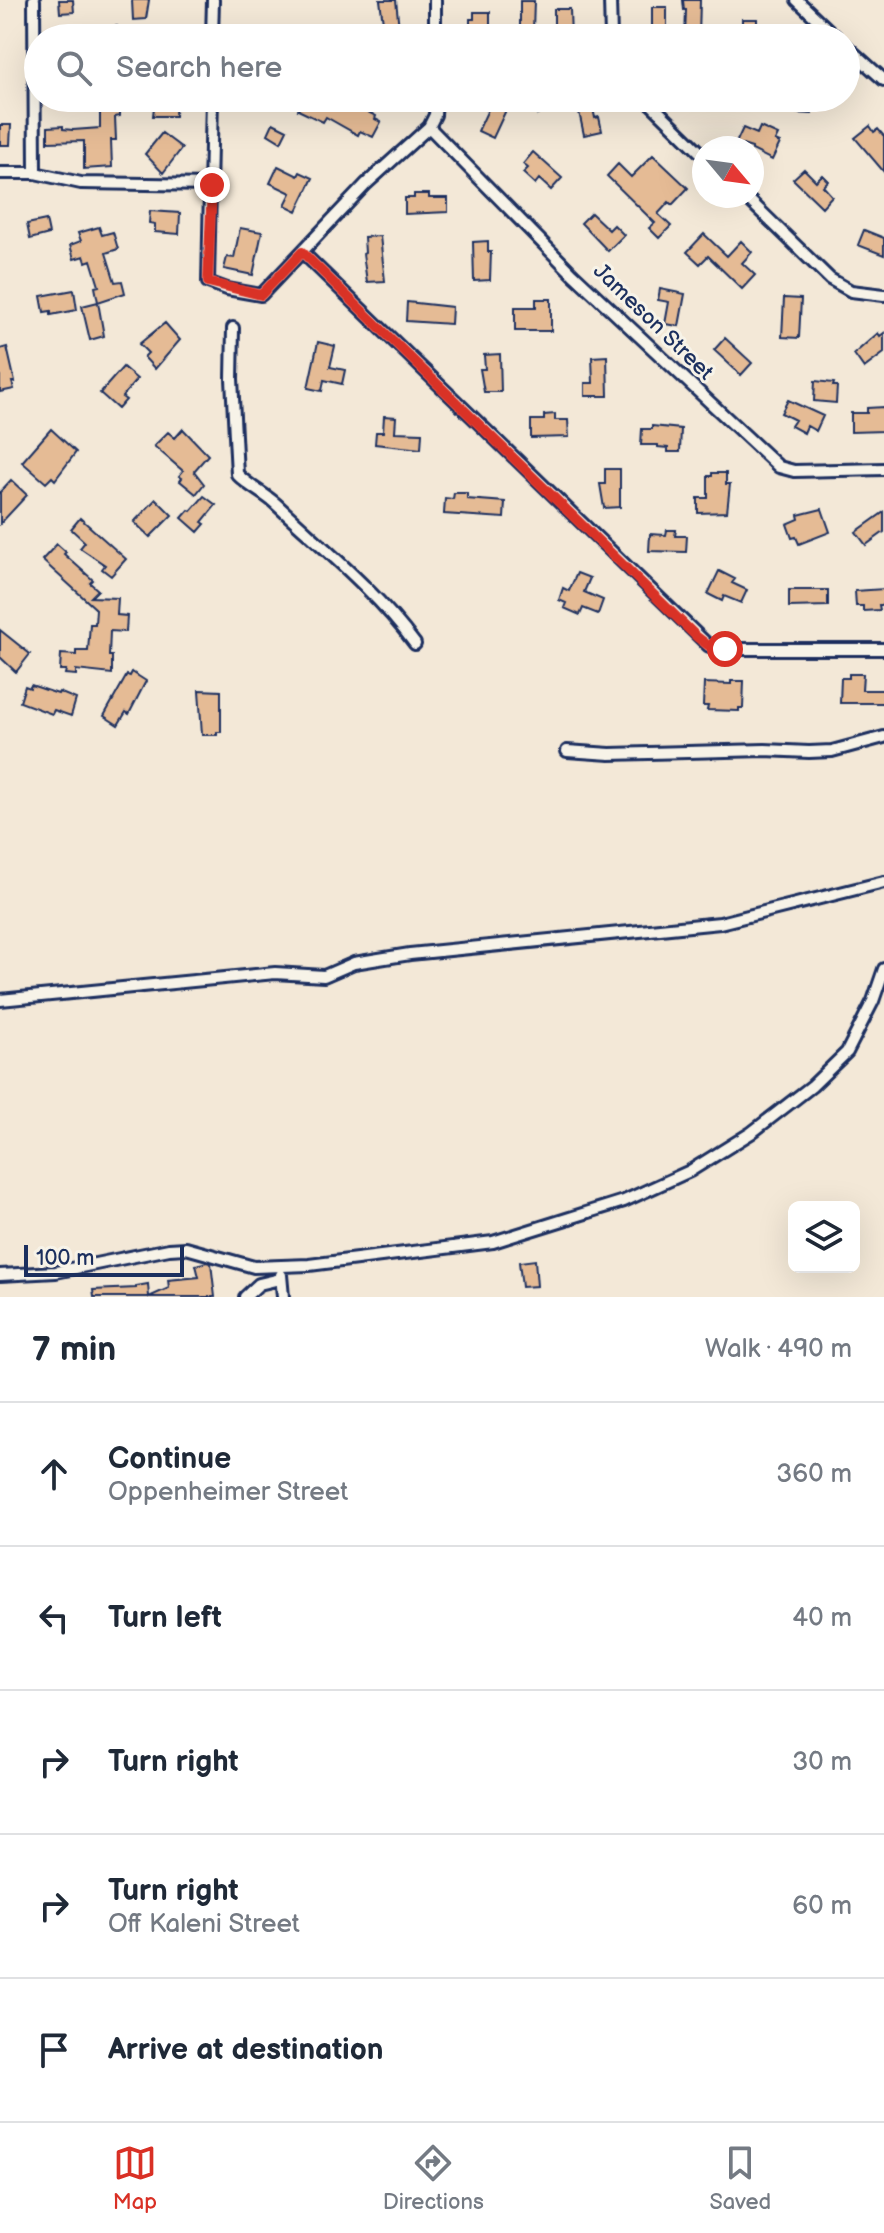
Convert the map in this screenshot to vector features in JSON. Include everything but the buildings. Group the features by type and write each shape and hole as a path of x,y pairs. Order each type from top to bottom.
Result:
{"street":[{"path":"34,0 34,24"},
{"path":"212,24 213,0"},
{"path":"435,0 435,24"},
{"path":"610,0 611,24"},
{"path":"797,0 822,24"},
{"path":"860,59 884,80"},
{"path":"35,112 35,173"},
{"path":"212,112 208,282 261,295 366,184 429,127 435,112"},
{"path":"659,112 692,144"},
{"name":"Jameson Street","path":"429,127 573,274 779,467 794,471 884,469"},
{"path":"0,173 35,173 81,183 212,185"},
{"path":"757,208 830,279 851,291 884,295"},
{"path":"302,252 709,646 725,649 884,649"},
{"path":"233,328 232,394 237,474 273,501 398,621 415,644"},
{"path":"567,751 610,754 832,751 884,737"},
{"path":"0,1000 275,973 324,976 354,963 410,954 720,923 884,882"},
{"path":"245,1297 259,1284 281,1273 493,1242 624,1201 690,1171 751,1133 812,1086 847,1052 873,1001 884,969"},
{"path":"0,1275 56,1272 186,1248 281,1273"},
{"path":"281,1273 283,1297"}],"route":[{"path":"212,185 208,282 261,295 302,252 697,637 709,646 725,649"}]}
